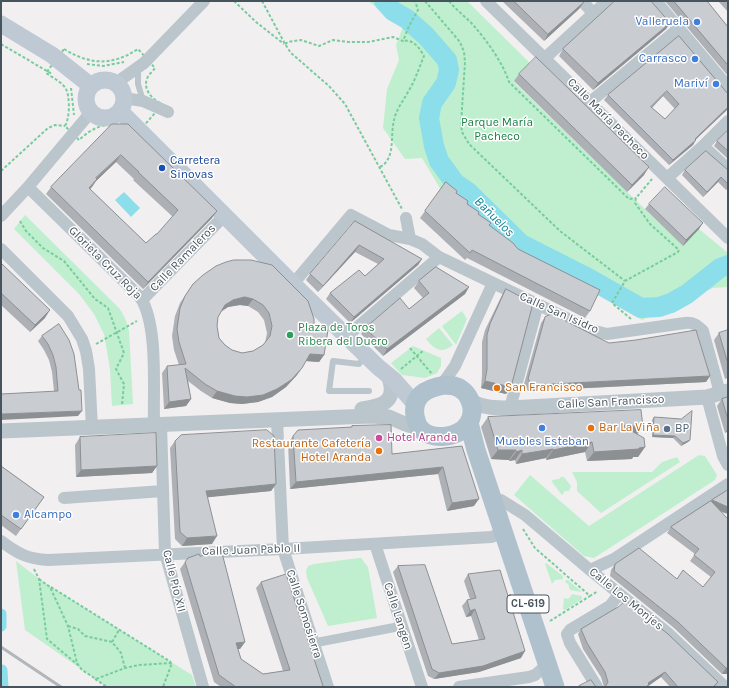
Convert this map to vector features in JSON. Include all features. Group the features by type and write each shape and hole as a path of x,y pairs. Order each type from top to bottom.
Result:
{"main road":[{"path":"1,24 52,65 91,86"},
{"path":"120,97 115,116 103,119 97,117 91,112 86,103 86,96 91,86 97,81 110,80 120,97 139,131 293,284 366,355 391,377 415,407"},
{"path":"391,377 437,387 454,386 468,407 476,450"},
{"path":"437,387 421,394 415,407 419,428 437,437 454,434 464,429 468,407"},
{"path":"454,434 465,439 476,450"},
{"name":"CL-619","path":"476,450 555,687"}],"street":[{"path":"163,110 143,101 120,97 133,64 204,1"},
{"name":"Calle María Pacheco","path":"486,1 728,238"},
{"path":"582,1 593,13"},
{"path":"545,58 607,1"},
{"path":"656,1 728,87"},
{"path":"590,102 679,28"},
{"path":"1,216 28,188 68,130 91,112"},
{"path":"663,174 703,146 728,121"},
{"path":"703,146 728,169"},
{"name":"Glorieta Cruz Roja","path":"28,188 136,292 142,300 148,315 151,331 157,425"},
{"name":"Calle San Isidro","path":"293,284 351,215 389,235 410,239 422,244 439,257 591,330 607,334 685,322 691,322 698,325 703,332 718,394"},
{"name":"Calle Ramaleros","path":"142,300 224,216"},
{"path":"405,216 410,239"},
{"path":"1,249 68,316 80,334 90,369 92,428"},
{"path":"347,336 439,257"},
{"path":"437,387 455,366 493,283"},
{"path":"510,408 538,304"},
{"path":"455,366 468,407"},
{"path":"341,416 361,409 376,408 382,405 387,401 392,389 391,377"},
{"path":"718,394 723,456 728,465"},
{"name":"Calle San Francisco","path":"468,407 510,408 718,394"},
{"path":"389,417 415,407"},
{"path":"1,431 341,416 389,417 419,428"},
{"name":"Calle Somosierra","path":"277,420 283,549 328,687"},
{"name":"Calle Pío XII","path":"157,425 163,492 165,553 203,687"},
{"path":"590,570 614,559 728,484"},
{"path":"64,498 163,492"},
{"name":"Calle Los Monjes","path":"494,501 501,500 590,570 669,634 727,687"},
{"path":"502,527 514,515 525,520"},
{"name":"Calle Juan Pablo II","path":"1,541 20,554 35,559 283,549 491,537 502,527"},
{"name":"Calle Langen","path":"375,544 422,687"},
{"path":"597,687 570,643 567,634 570,630 610,606 619,594"},
{"path":"314,644 402,626"},
{"path":"459,687 499,684 529,677 548,664"}],"lane":[{"path":"133,64 143,101"},
{"path":"366,355 359,364 333,360 329,391 369,391"}],"path":[{"path":"234,1 256,22 285,44"},
{"path":"262,1 285,44 292,53 329,86 345,104 405,216"},
{"path":"403,41 418,10 415,1"},
{"path":"425,1 460,42 464,52 465,62 461,124 464,138 560,231 625,281"},
{"path":"449,1 473,25 506,72 509,82 629,199 636,198 663,174"},
{"path":"285,44 288,42 301,40 319,46 333,40 368,42 393,37 403,41 409,40 416,44 420,49 424,56 417,75 396,112 392,128 389,159 380,167"},
{"path":"1,44 52,65 71,88 74,116 73,120"},
{"path":"1,171 48,128 56,125 68,130 79,140 89,130 97,127 113,125 124,127 134,136 155,113 163,110 160,103 154,100 149,94 147,87 147,78 155,68 138,49 128,56 99,62 78,57 64,49 46,73 60,82 66,90 69,115 68,130"},
{"path":"80,63 103,66 133,64"},
{"path":"636,198 635,203 650,224 679,250 625,281 613,302 613,305 643,329"},
{"path":"20,221 26,231 43,248 64,261 95,299 108,308 124,353 116,369 124,384 122,405"},
{"path":"85,348 98,343 142,318"},
{"path":"410,348 417,356 437,387"},
{"path":"391,377 424,350"},
{"path":"525,520 523,529 535,548 590,596"},
{"path":"108,687 80,667 47,640 40,579 50,587 172,663"},
{"path":"50,587 68,626 77,663 80,667"},
{"path":"550,622 599,591"},
{"path":"68,626 78,629 85,636 112,642 121,653 125,668"},
{"path":"112,642 119,630"},
{"path":"96,679 125,668 139,665 172,663"},
{"path":"163,687 172,663"}],"green space":[{"name":"Parque María Pacheco","path":"368,1 467,1 531,64 514,82 682,245 699,229 728,253 728,287 713,288 642,320 612,303 601,294 530,257 519,259 441,190 422,158 405,159 383,128 387,89 399,60 396,45 403,27"},
{"path":"25,215 119,308 122,313 129,331 133,404 112,406 110,369 104,334 94,314 79,294 14,229"},
{"path":"462,311 467,319 456,345 442,326"},
{"path":"439,328 453,345 449,348 438,350 426,339"},
{"path":"413,346 441,358 441,366 437,373 425,378 402,375 391,363"},
{"path":"699,455 705,456 717,475 715,480 594,558 584,556 514,495 530,475 589,526"},
{"path":"677,457 680,462 601,513 577,491 577,482 572,472 652,472 662,462"},
{"path":"564,477 571,486 569,491 565,491 562,495 553,484 552,480 559,479"},
{"path":"361,558 368,567 377,618 328,626 307,578 306,570 308,566 314,564"},
{"path":"16,561 43,582 192,675 196,687 107,687 25,630"},
{"path":"546,563 563,576 563,579 555,580 552,584 545,564"},
{"path":"566,580 582,592 570,590 568,584 565,582"},
{"path":"572,594 582,596 582,599 565,610 563,609 564,598 568,599"}],"water":[{"path":"124,192 140,208 131,217 115,200"}],"building":[{"path":"514,1 583,1 584,2 548,34"},
{"path":"615,1 651,1 670,23 598,83 563,49"},
{"path":"674,1 707,1 728,27 728,65"},
{"path":"679,36 728,94 728,107 695,139 696,140 673,160 608,95","holes":["667,91 679,104 665,119 651,107"]},
{"path":"536,57 649,167 632,185 519,74"},
{"path":"112,124 128,124 217,211 148,282 51,187","holes":["121,155 178,210 157,234 146,243 89,188 97,179 96,178"]},
{"path":"728,130 728,151 717,141"},
{"path":"706,151 728,170 728,184 721,177 707,192 685,170"},
{"path":"446,182 457,191 456,193 468,201 467,204 491,223 489,225 513,243 518,249 600,290 590,311 472,250 470,253 425,211"},
{"path":"665,187 703,223 686,240 649,204"},
{"path":"355,221 422,259 354,317 330,293 359,270 365,276 384,259 359,245 323,286 310,274"},
{"name":"Plaza de Toros Ribera del Duero","path":"234,260 251,260 272,265 308,301 314,319 314,327 328,330 324,355 310,354 302,368 291,380 277,389 263,395 247,397 235,396 217,391 205,384 185,368 191,399 169,402 167,366 186,364 179,342 177,329 180,308 185,296 193,284 216,266","holes":["245,297 253,299 263,305 269,313 272,326 270,336 263,345 253,351 242,353 232,350 219,338 217,326 218,317 225,305 233,300"]},
{"path":"1,263 50,310 35,325 1,293"},
{"path":"436,267 469,287 387,349 365,328 400,298 409,309 429,293 419,281"},
{"path":"506,289 533,303 511,387 485,381 487,369 487,335 490,324"},
{"path":"552,314 609,343 696,330 710,376 532,385 528,379 545,317"},
{"path":"59,324 69,340 74,354 79,390 81,390 82,411 1,414 1,394 58,391 56,367 53,355 42,336"},
{"path":"728,330 728,364 719,333"},
{"path":"728,397 728,420 722,399"},
{"path":"641,410 643,427 621,425 644,438 645,447 639,449 594,452 592,442 553,450 522,454 522,450 516,452 516,450 498,450 488,417"},
{"path":"692,411 690,440 683,443 675,436 653,435 654,417 681,419"},
{"path":"391,425 392,454 462,446 479,499 452,503 443,467 296,482 293,436 298,430"},
{"path":"267,430 274,436 276,484 206,491 217,536 187,538 180,532 175,441 181,435"},
{"path":"156,433 157,466 81,470 80,437"},
{"name":"Alcampo","path":"1,466 44,497 21,529 1,515"},
{"path":"728,490 728,507 712,500"},
{"path":"711,501 728,519 728,668 726,668 678,622 614,571 615,564 639,548 677,579 683,570 703,587 715,572 694,555 699,549 671,527"},
{"path":"211,553 222,553 245,642 236,643 241,659 263,674 290,670 261,582 286,574 323,687 236,687 219,675 185,562 188,558 199,554 200,556"},
{"path":"425,565 452,644 485,639 475,609 470,611 467,600 476,598 468,574 500,570 525,651 483,666 439,673 432,669 398,566"},
{"path":"626,601 668,634 718,682 713,687 678,687 665,672 648,683 648,687 605,687 608,682 605,672 587,643 581,629"},
{"path":"591,680 596,687 579,687 579,686"}],"waterway":[{"name":"Bañuelos","path":"384,1 393,11 407,19 426,36 447,60 449,70 446,83 432,103 429,118 434,146 439,161 455,183 468,192 521,244 588,278 641,308 659,307 671,303 687,294 720,268 728,265"},
{"path":"1,614 1,626"},
{"path":"2,670 3,687"}],"railway":[{"path":"1,647 61,687"}],"place":[{"name":"Valleruela","path":"697,22"},
{"name":"Carrasco","path":"695,59"},
{"name":"Mariví","path":"716,84"},
{"name":"Carretera Sinovas","path":"162,168"},
{"name":"Plaza de Toros Ribera del Duero","path":"290,335"},
{"name":"San Francisco","path":"497,388"},
{"name":"Muebles Esteban","path":"542,428"},
{"name":"Bar La Viña","path":"591,428"},
{"name":"BP","path":"667,429"},
{"name":"Hotel Aranda","path":"379,438"},
{"name":"Restaurante Cafetería Hotel Aranda","path":"379,451"},
{"name":"Alcampo","path":"16,515"}]}
